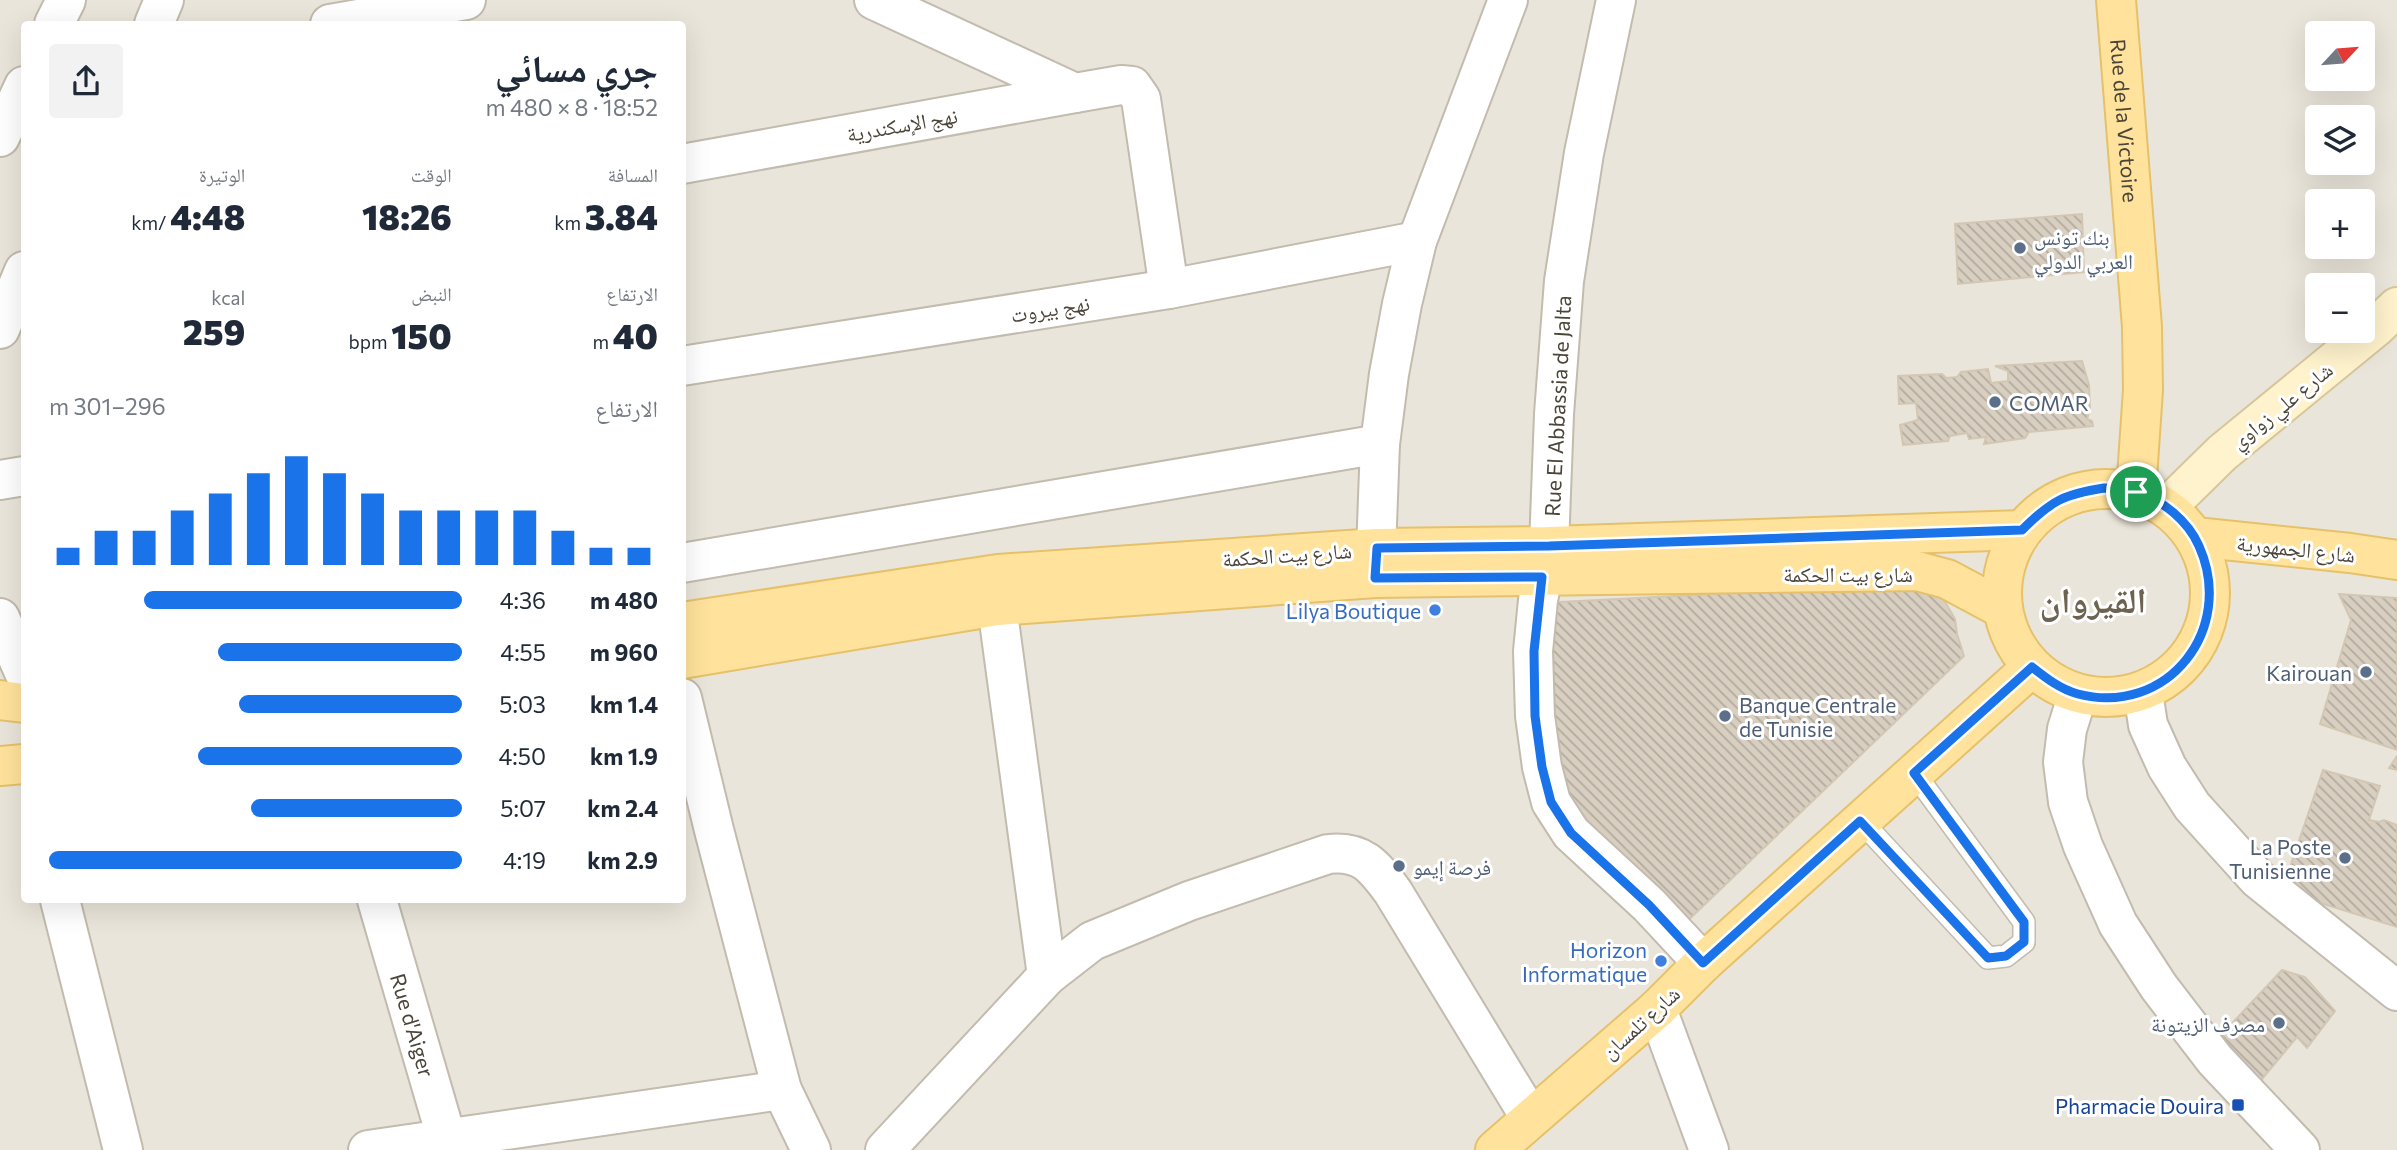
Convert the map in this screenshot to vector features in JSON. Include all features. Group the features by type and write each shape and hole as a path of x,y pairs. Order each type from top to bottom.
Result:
{"main road":[{"name":"Rue de la Victoire","path":"2116,0 2142,327 2143,390 2152,499"},
{"path":"2104,488 2152,499 2183,520 2195,537 2208,565 2211,596 2206,626 2192,654 2170,677 2143,692 2110,698 2078,694 2053,683 2032,667 2013,640 2003,609 2002,581 2008,555 2022,530 2044,508 2073,493 2104,488"},
{"name":"شارع بيت الحكمة","path":"1545,562 2022,530"},
{"name":"شارع الجمهورية","path":"2195,537 2397,560"},
{"name":"شارع بيت الحكمة","path":"686,621 998,574 1376,563 1545,562 1917,571 1947,579 2003,609"},
{"name":"شارع بيت الحكمة","path":"686,658 997,606 1376,563"},
{"name":"شارع تلمسان","path":"1496,1150 1657,1009 1703,963 2032,667"},
{"path":"0,698 21,702"},
{"path":"0,765 21,764"}],"street":[{"path":"56,21 66,0"},
{"path":"155,21 164,0"},
{"path":"347,21 466,0"},
{"path":"874,0 1075,93"},
{"path":"1376,563 1380,444 1394,351 1417,241 1508,0"},
{"name":"Rue El Abbassia de Jalta","path":"1616,0 1584,153 1564,281 1545,562 1534,651 1535,716 1542,767 1551,802 1571,833 1649,905 1703,963"},
{"name":"نهج الإسكندرية","path":"686,163 1121,85 1132,86 1140,99 1170,289"},
{"path":"0,137 21,92"},
{"name":"نهج بيروت","path":"686,365 1170,289 1417,241"},
{"path":"0,328 16,283"},
{"name":"شارع علي زواوي","path":"2152,499 2222,453 2390,319"},
{"path":"686,562 1380,444"},
{"path":"0,481 21,477"},
{"path":"997,606 1047,976"},
{"path":"0,618 21,665"},
{"path":"2143,692 2148,725 2167,767 2192,806 2258,879 2397,991"},
{"path":"0,698 21,693"},
{"path":"2078,694 2067,729 2063,762 2068,802 2118,924 2159,988 2216,1060 2300,1150"},
{"path":"686,714 782,1090 811,1150"},
{"path":"884,1150 1047,976 1093,941 1189,901 1328,854 1345,852 1376,868 1393,892 1530,1118"},
{"path":"61,903 123,1150"},
{"name":"Rue d'Aiger","path":"378,903 448,1144"},
{"path":"1657,1009 1709,1150"},
{"path":"368,1150 448,1144 782,1090"}],"lane":[{"path":"1860,821 1988,958 2006,956 2024,942 2024,922 1914,773"}],"shaded area":[{"path":"0,0 2397,0 2397,1150 0,1150"}],"building":[{"name":"بنك تونس العربي الدولي","path":"2082,214 2084,272 1958,284 1955,224"},
{"name":"COMAR","path":"2082,361 2089,385 2090,410 2087,419 2092,421 2093,426 2029,432 2025,438 1984,444 1986,437 1969,439 1967,433 1950,436 1948,441 1903,445 1900,425 1918,420 1916,403 1899,404 1898,376 1942,374 1946,378 1957,377 1961,372 1988,369 1991,383 2008,381 2008,371 1995,366"},
{"name":"Banque Centrale de Tunisie","path":"1901,584 1926,590 1944,600 1955,619 1964,656 1678,930 1551,776 1542,603"},
{"name":"Kairouan","path":"2339,594 2397,598 2397,750 2320,724 2351,620"},
{"path":"2397,756 2397,770 2389,768"},
{"name":"La Poste Tunisienne","path":"2323,770 2380,786 2369,820 2384,820 2397,825 2397,927 2282,891"},
{"name":"مصرف الزيتونة","path":"2282,970 2305,977 2335,1011 2307,1048 2297,1037 2258,1084 2221,1035"}],"place":[{"name":"بنك تونس العربي الدولي","path":"2020,248"},
{"name":"COMAR","path":"1995,402"},
{"name":"Lilya Boutique","path":"1435,610"},
{"name":"Kairouan","path":"2366,672"},
{"name":"Banque Centrale de Tunisie","path":"1725,716"},
{"name":"La Poste Tunisienne","path":"2345,858"},
{"name":"فرصة إيمو","path":"1399,866"},
{"name":"Horizon Informatique","path":"1661,961"},
{"name":"مصرف الزيتونة","path":"2279,1023"},
{"name":"Pharmacie Douira","path":"2238,1105"}],"district":[{"name":"القيروان","path":"2093,598"}],"route":[{"path":"2104,488 2136,492 2167,507 2183,520 2195,537 2208,565 2211,596 2206,626 2192,654 2170,677 2143,692 2110,698 2078,694 2053,683 2032,667 1914,773 2024,922 2024,942 2006,956 1988,958 1860,821 1703,963 1649,905 1571,833 1551,802 1542,767 1535,716 1534,651 1542,577 1375,578 1377,548 1549,546 2022,530 2044,508 2073,493 2104,488"}]}
